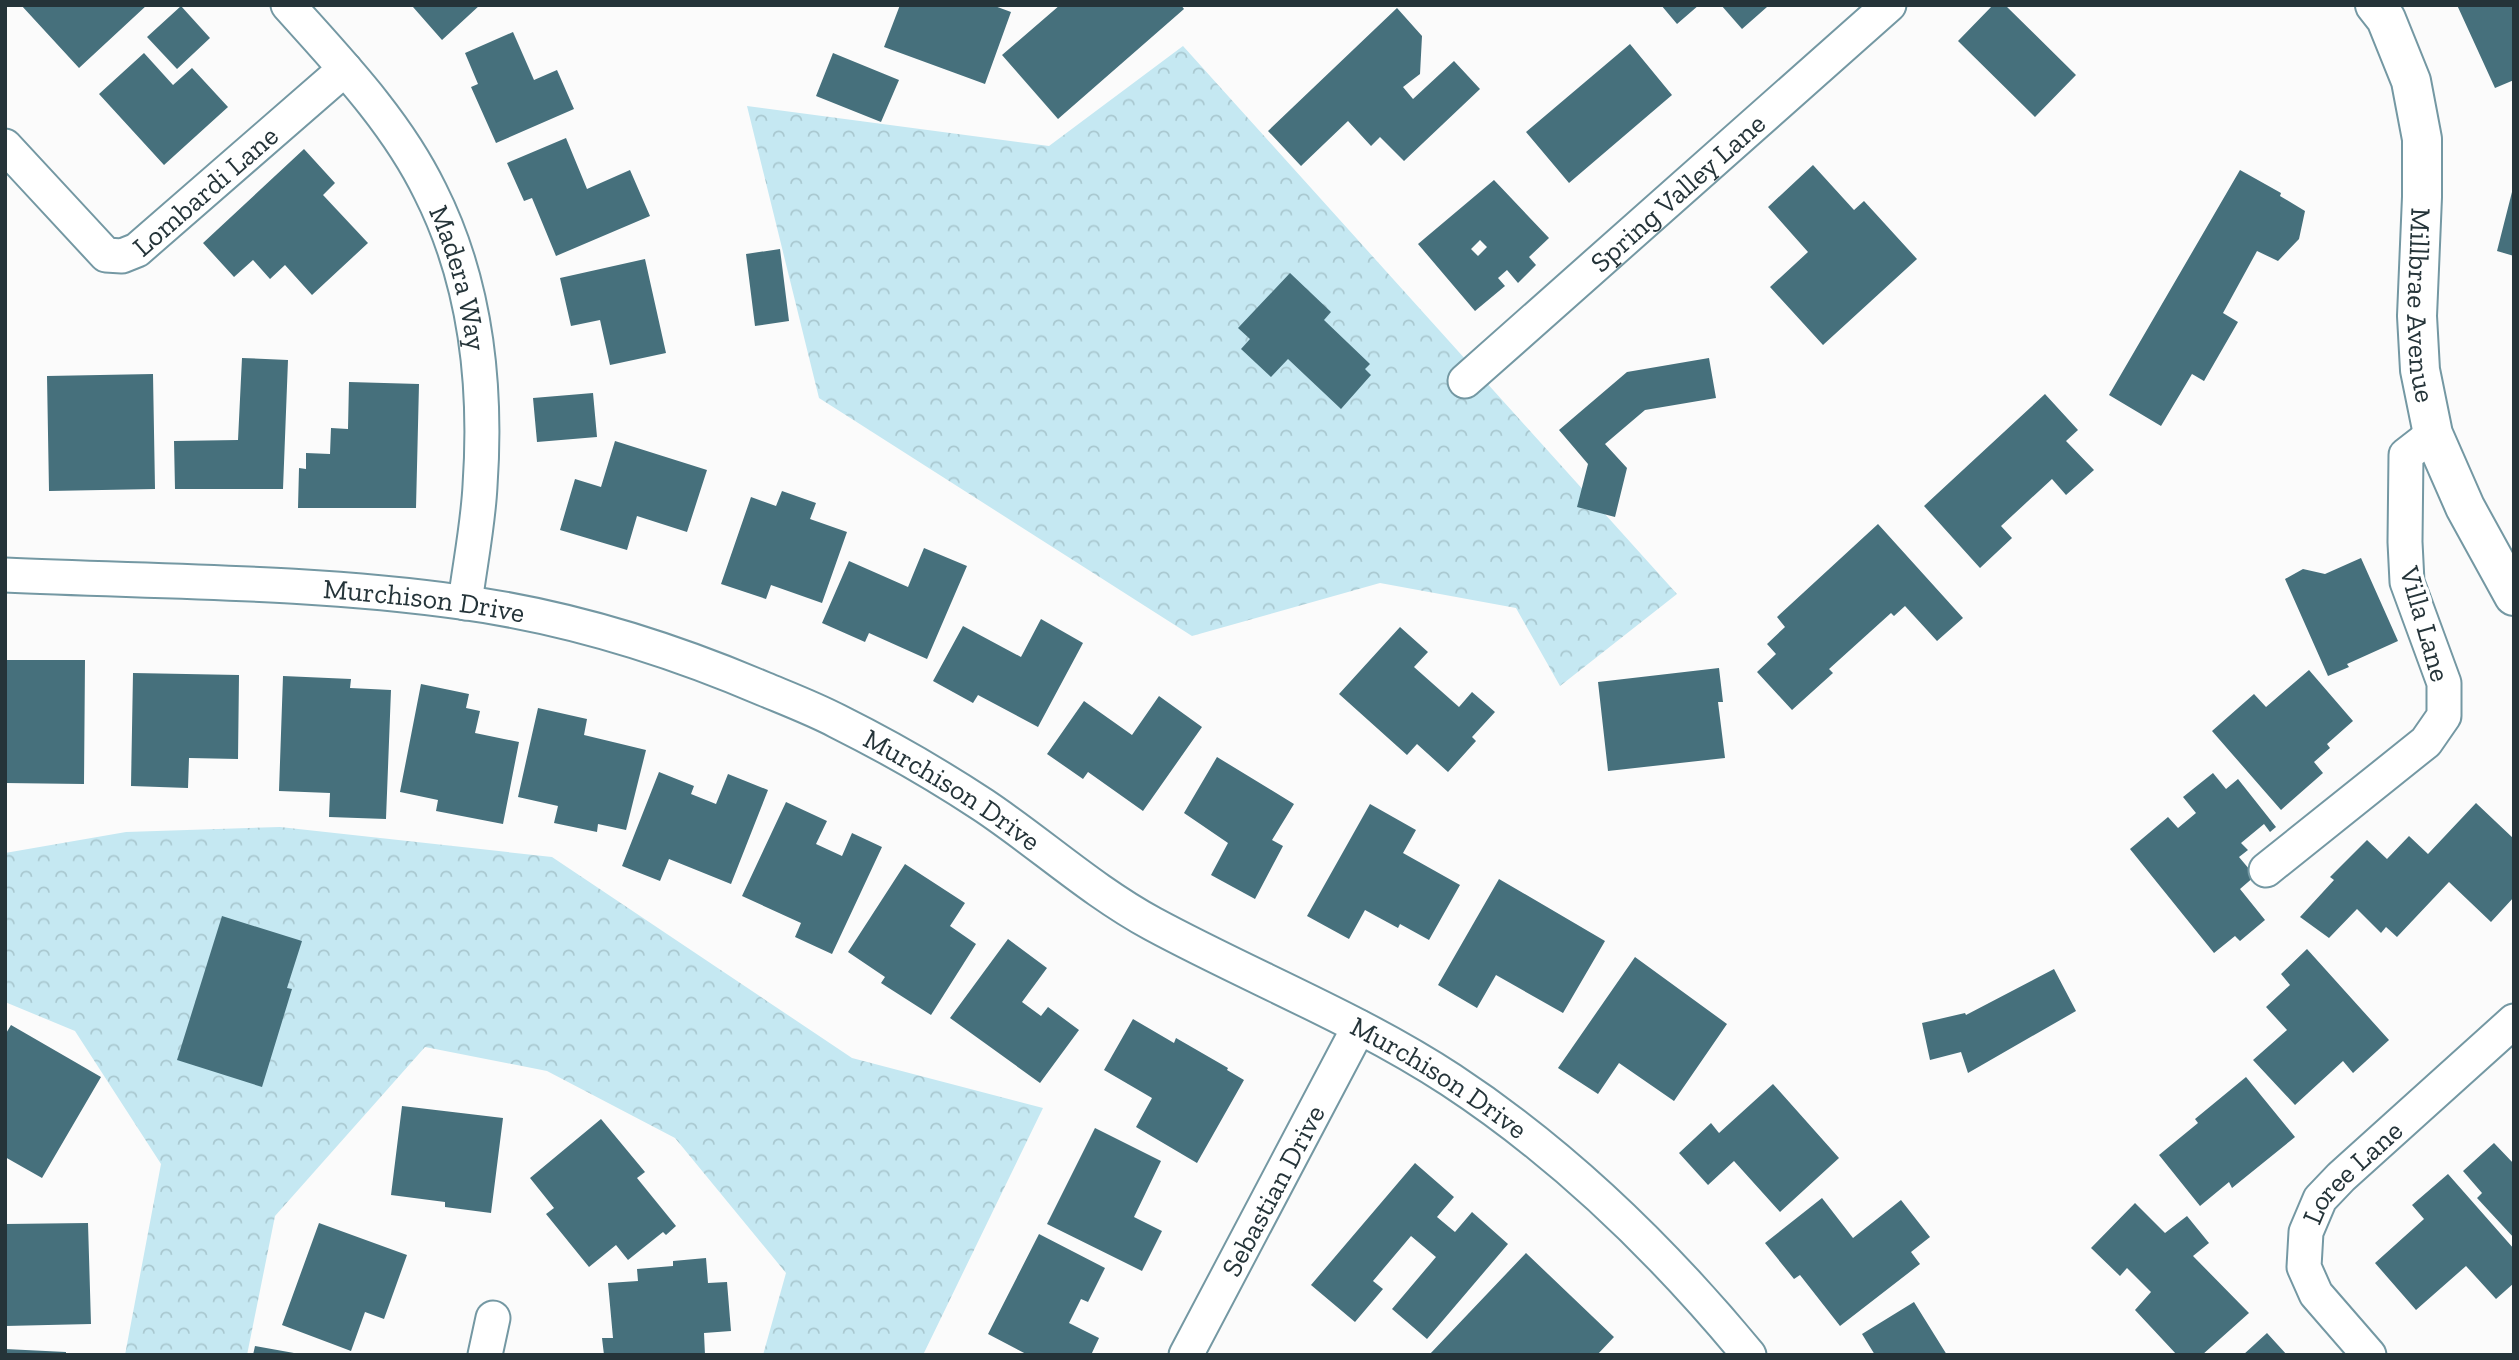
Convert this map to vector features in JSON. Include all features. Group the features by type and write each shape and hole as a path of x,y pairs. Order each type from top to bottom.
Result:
{"street":[{"name":"Madera Way","path":"288,5 345,69 393,131 430,190 459,262 477,337 483,407 480,488 465,603"},
{"name":"Spring Valley Lane","path":"1465,380 1889,5"},
{"name":"Millbrae Avenue","path":"2375,5 2386,19 2412,81 2422,139 2417,316 2420,370 2433,434 2465,507 2514,596"},
{"name":"Lombardi Lane","path":"5,146 106,255 121,256 136,250 345,69"},
{"name":"Villa Lane","path":"2266,870 2426,742 2444,716 2444,684 2407,582 2404,542 2406,455 2433,434"},
{"name":"Murchison Drive","path":"5,575 352,590 465,603 565,623 658,648 831,717 912,760 985,807 1074,873 1145,919 1227,964 1359,1027 1449,1079 1535,1140 1618,1214 1696,1291 1749,1355"},
{"name":"Loree Lane","path":"2370,1355 2316,1294 2304,1267 2306,1232 2320,1199 2340,1177 2514,1021"},
{"name":"Sebastian Drive","path":"1186,1355 1359,1027"},
{"path":"485,1355 493,1318"}],"green space":[{"path":"1183,46 1677,594 1560,686 1516,608 1380,583 1192,636 819,398 747,106 1049,146"},
{"path":"280,827 552,857 852,1058 1043,1108 923,1355 763,1355 786,1273 675,1138 547,1071 425,1047 275,1216 247,1355 125,1355 161,1164 75,1031 5,1002 5,853 126,832"}],"building":[{"path":"21,5 147,5 79,68"},
{"path":"480,5 442,40 413,7"},
{"path":"900,5 992,5 1011,12 985,84 884,47"},
{"path":"1060,5 1181,5 1184,9 1058,119 1002,55"},
{"path":"1661,5 1699,5 1677,24"},
{"path":"1721,5 1766,5 1767,7 1742,29"},
{"path":"1993,5 2005,5 2076,75 2035,117 1958,41"},
{"path":"2457,5 2514,5 2514,80 2495,88"},
{"path":"181,6 210,38 177,69 147,37"},
{"path":"1397,8 1422,36 1420,74 1403,87 1413,99 1454,61 1480,89 1404,161 1380,137 1371,146 1348,121 1301,166 1268,131"},
{"path":"513,32 534,80 557,70 574,109 496,143 471,87 478,84 465,53"},
{"path":"1630,44 1672,95 1569,183 1526,132"},
{"path":"144,53 173,85 192,68 228,107 164,165 99,94"},
{"path":"833,53 899,80 881,122 816,96"},
{"path":"566,138 587,189 630,170 650,216 556,256 532,198 524,201 507,163"},
{"path":"304,149 335,183 323,195 368,243 312,295 285,265 270,279 253,260 234,277 203,243"},
{"path":"1813,165 1854,210 1864,201 1917,259 1823,345 1770,287 1808,252 1768,207"},
{"path":"2240,170 2281,193 2280,196 2305,211 2299,239 2278,261 2257,251 2223,313 2238,322 2204,381 2192,374 2161,426 2109,395"},
{"path":"1494,180 1549,238 1529,257 1536,265 1518,283 1507,270 1498,278 1505,286 1475,311 1418,244","holes":["1480,240 1487,247 1478,256 1471,249"]},
{"path":"2514,188 2514,256 2497,251"},
{"path":"780,249 789,321 755,326 746,254"},
{"path":"645,259 666,353 610,365 600,320 571,326 560,278"},
{"path":"1290,273 1331,312 1324,320 1370,364 1365,369 1371,375 1341,409 1288,359 1271,377 1241,349 1250,339 1238,328"},
{"path":"242,358 288,360 283,489 175,489 174,441 238,440"},
{"path":"1709,358 1716,398 1645,410 1605,444 1627,468 1615,517 1577,507 1588,464 1559,430 1627,372"},
{"path":"153,374 155,489 49,491 47,376"},
{"path":"349,382 419,384 416,508 298,508 299,468 306,469 306,453 330,454 331,428 348,429"},
{"path":"593,393 597,437 537,442 533,398"},
{"path":"2045,394 2078,430 2066,441 2094,470 2066,495 2052,479 2001,526 2012,538 1980,568 1924,506"},
{"path":"615,441 707,470 687,532 637,516 627,550 560,530 575,479 601,487"},
{"path":"782,491 816,503 810,519 847,532 822,603 771,585 766,599 721,584 751,497 776,506"},
{"path":"1878,524 1963,618 1937,641 1905,606 1894,616 1891,613 1829,669 1833,673 1792,710 1757,672 1776,654 1767,644 1785,627 1777,617"},
{"path":"924,548 967,566 927,659 869,633 865,642 822,623 849,561 908,587"},
{"path":"2361,558 2398,641 2347,664 2349,667 2328,676 2285,579 2303,569 2325,574"},
{"path":"1041,619 1083,643 1038,727 978,695 973,703 933,681 963,626 1021,657"},
{"path":"1400,627 1428,652 1414,667 1459,707 1472,692 1495,712 1472,737 1476,741 1448,772 1417,744 1407,755 1339,694"},
{"path":"5,660 85,660 84,784 5,783"},
{"path":"1719,668 1723,702 1718,702 1725,758 1608,771 1598,682"},
{"path":"2309,670 2353,721 2327,744 2330,748 2314,762 2323,773 2281,810 2212,731 2254,694 2266,707"},
{"path":"133,673 239,675 238,759 189,758 188,788 131,786"},
{"path":"283,676 351,679 350,688 391,690 386,819 329,817 330,793 279,791"},
{"path":"421,684 469,694 466,708 480,711 475,733 519,742 503,824 436,811 438,800 400,792"},
{"path":"1159,696 1202,727 1143,811 1088,772 1083,779 1047,754 1084,701 1132,735"},
{"path":"538,708 587,719 584,735 646,750 626,830 598,824 597,832 554,823 558,806 518,797"},
{"path":"1217,757 1294,804 1272,840 1283,846 1255,899 1211,875 1228,843 1184,813"},
{"path":"659,772 694,786 691,794 716,804 728,774 768,790 731,884 669,859 660,881 622,866"},
{"path":"2213,773 2226,789 2238,779 2276,827 2270,832 2264,824 2241,843 2248,850 2239,857 2255,876 2240,889 2265,920 2240,941 2235,936 2214,953 2130,849 2168,817 2178,828 2196,813 2183,797"},
{"path":"786,802 827,821 816,844 842,856 852,833 882,847 832,954 795,937 801,923 742,896"},
{"path":"2476,803 2514,839 2514,897 2491,922 2449,882 2397,937 2386,927 2381,933 2357,909 2329,938 2300,917 2334,880 2330,877 2367,840 2387,859 2409,836 2428,854"},
{"path":"1370,804 1416,830 1403,853 1460,885 1429,940 1400,924 1398,928 1365,910 1349,939 1307,916"},
{"path":"905,864 965,903 950,926 976,944 931,1015 881,983 885,977 848,952"},
{"path":"1499,879 1605,941 1563,1013 1496,975 1477,1008 1438,985"},
{"path":"222,916 302,941 287,988 292,989 262,1087 177,1060"},
{"path":"1008,939 1047,968 1022,1002 1041,1016 1048,1007 1079,1030 1040,1083 950,1018"},
{"path":"2307,949 2389,1040 2353,1073 2343,1061 2295,1105 2253,1060 2287,1030 2266,1007 2290,985 2281,974"},
{"path":"1635,957 1727,1024 1674,1101 1619,1063 1598,1094 1558,1068"},
{"path":"2054,969 2076,1011 1968,1073 1961,1052 1930,1060 1922,1023 1965,1013 1966,1015"},
{"path":"1133,1019 1174,1043 1176,1038 1244,1080 1197,1163 1136,1127 1152,1098 1104,1070"},
{"path":"11,1025 101,1077 42,1178 5,1157 5,1035"},
{"path":"2246,1077 2295,1137 2232,1188 2229,1182 2200,1206 2159,1155 2198,1123 2195,1119"},
{"path":"1773,1084 1839,1158 1780,1212 1734,1161 1708,1185 1679,1153 1711,1123 1719,1133"},
{"path":"402,1106 503,1118 491,1213 445,1207 445,1202 391,1195"},
{"path":"601,1119 645,1172 637,1178 676,1226 666,1235 663,1232 628,1260 616,1245 589,1267 546,1214 554,1208 530,1178"},
{"path":"1095,1128 1161,1161 1134,1217 1162,1231 1142,1271 1047,1224"},
{"path":"2494,1143 2514,1164 2514,1238 2477,1198 2482,1193 2463,1171"},
{"path":"1415,1163 1454,1197 1437,1217 1455,1232 1472,1212 1508,1244 1427,1339 1392,1309 1436,1257 1411,1236 1373,1281 1383,1289 1355,1322 1311,1285"},
{"path":"2448,1174 2514,1249 2514,1283 2496,1299 2466,1266 2416,1310 2375,1263 2424,1219 2412,1205"},
{"path":"1822,1198 1853,1238 1901,1200 1930,1237 1911,1252 1920,1264 1840,1326 1800,1275 1794,1279 1765,1243"},
{"path":"2135,1203 2165,1233 2187,1216 2209,1243 2193,1256 2249,1313 2202,1355 2177,1355 2135,1310 2151,1292 2127,1268 2120,1276 2091,1248"},
{"path":"88,1223 91,1324 5,1326 5,1224"},
{"path":"319,1223 407,1255 384,1319 365,1312 351,1351 282,1325"},
{"path":"1039,1234 1105,1268 1088,1302 1081,1299 1069,1323 1099,1338 1091,1355 1028,1355 988,1334"},
{"path":"1526,1253 1614,1337 1597,1355 1429,1355"},
{"path":"706,1258 708,1283 727,1282 731,1331 704,1333 705,1355 604,1355 602,1338 613,1338 608,1283 638,1281 637,1269 673,1266 673,1261"},
{"path":"1914,1302 1947,1355 1875,1355 1862,1334"},
{"path":"2267,1333 2287,1355 2243,1355"},
{"path":"255,1346 294,1353 294,1355 253,1355"},
{"path":"5,1349 66,1352 66,1355 5,1355"}]}
